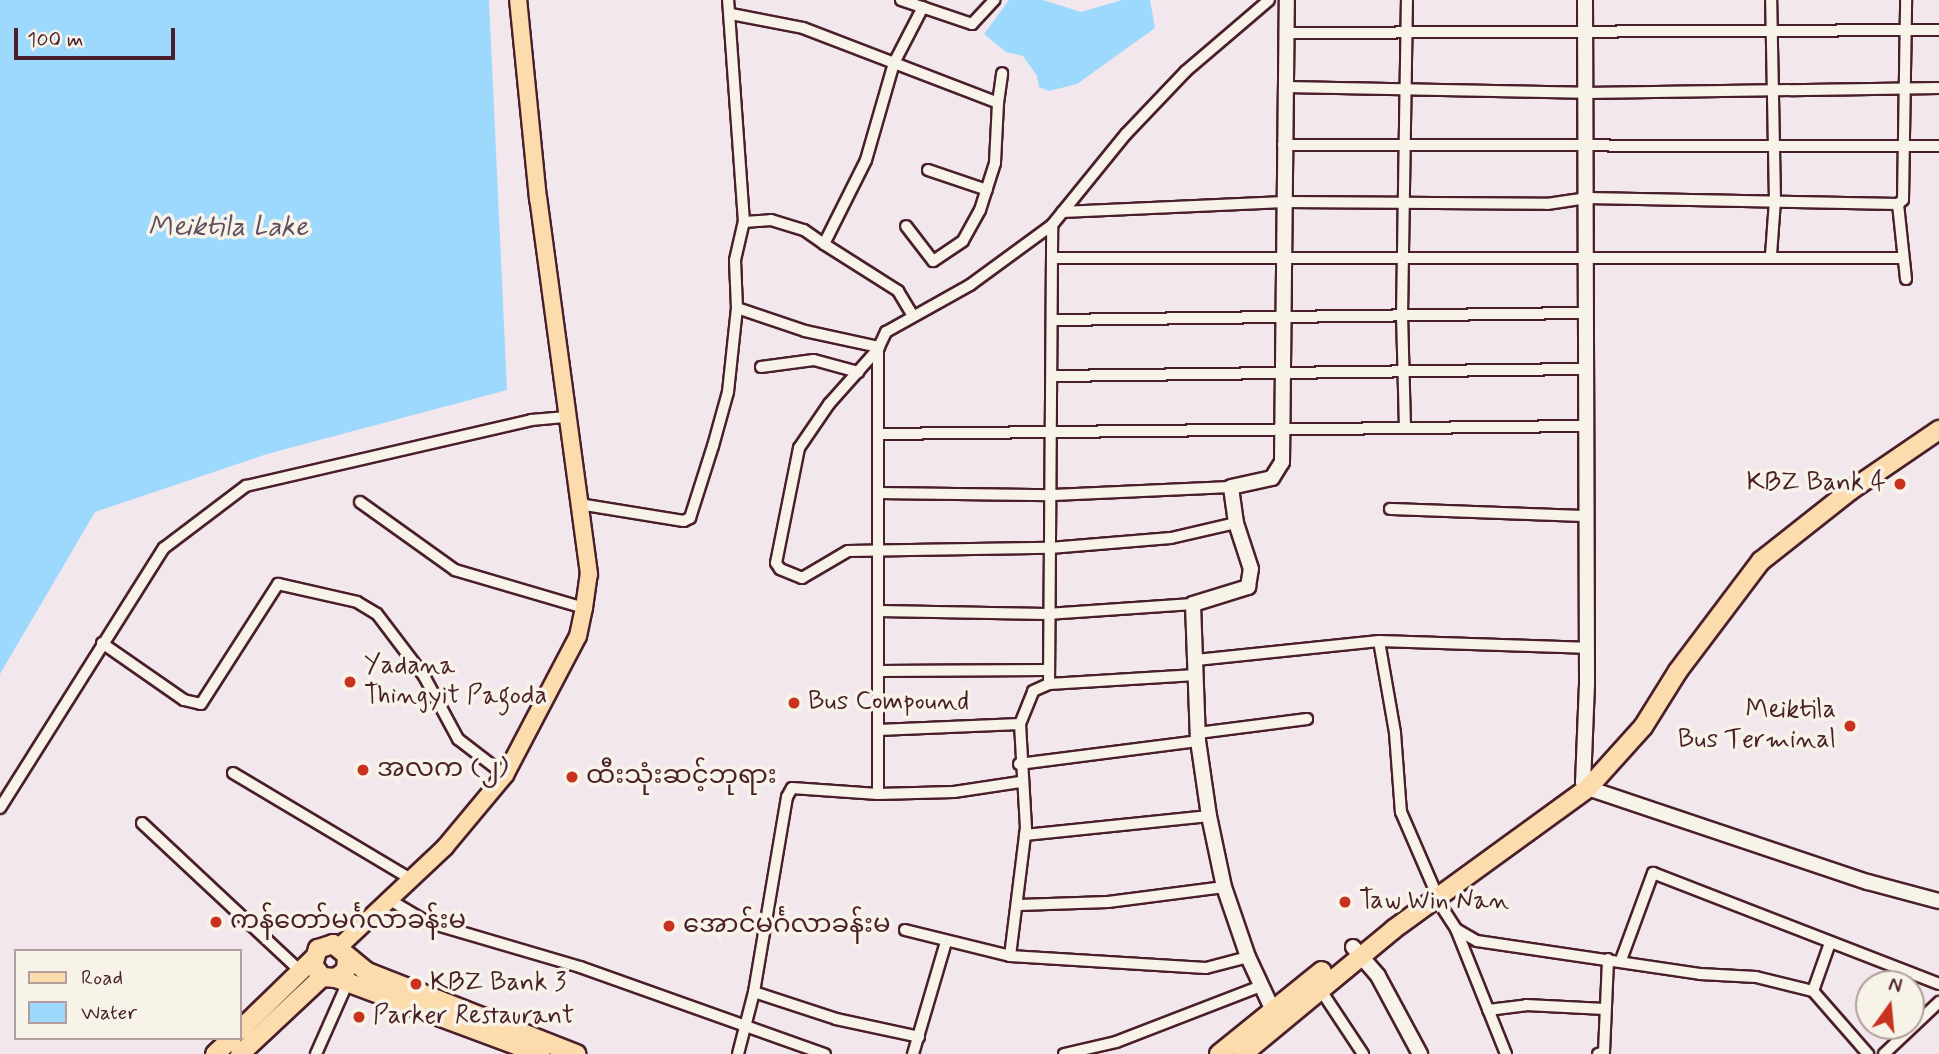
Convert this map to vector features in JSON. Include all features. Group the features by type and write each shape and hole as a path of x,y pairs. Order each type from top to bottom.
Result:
{"highway":[{"path":"1243,1054 1275,1017 1357,951 1434,892 1589,783 1643,727 1685,661 1761,561 1852,490 1939,430"},
{"path":"242,1028 323,946 343,952 416,994 551,1052"},
{"path":"1219,1054 1320,988 1357,951"},
{"path":"240,1054 346,970 343,952"},
{"path":"307,965 335,980 551,1052 576,1054"},
{"path":"215,1054 230,1040"}],"main road":[{"path":"343,952 390,900 445,847 505,775 578,636 584,608 589,574 567,417 518,0"}],"street":[{"path":"579,504 678,523 690,518 728,392 737,308 735,260 744,222 728,0"},
{"path":"901,0 972,24 994,0"},
{"path":"1236,523 1171,538 1050,548 848,551 802,578 776,563 799,448 878,348 886,332 970,285 1052,225 1186,71 1269,0"},
{"path":"879,493 1053,495 1231,487 1272,478 1282,462 1285,430 1283,145 1287,0"},
{"path":"1405,428 1402,256 1407,0"},
{"path":"1585,0 1585,648 1589,783 1868,882 1939,901"},
{"path":"1771,0 1771,148 1775,201 1771,255"},
{"path":"1906,0 1901,88 1903,200 1899,204 1906,279"},
{"path":"824,244 866,160 894,63 923,7"},
{"path":"731,14 803,28 998,103"},
{"path":"1287,33 1586,35 1771,27 1939,30"},
{"path":"906,226 926,255 940,260 962,241 987,190 995,163 1002,73"},
{"path":"1286,87 1586,93 1939,88"},
{"path":"1283,145 1771,148 1939,146"},
{"path":"928,170 987,190"},
{"path":"1062,212 1285,202 1404,201 1471,206 1547,204 1587,198 1899,204"},
{"path":"744,222 771,220 804,230 898,291 913,316"},
{"path":"1049,684 1047,614 1053,495 1052,225"},
{"path":"1054,258 1771,255 1902,258"},
{"path":"737,308 805,331 878,348"},
{"path":"1054,320 1584,313"},
{"path":"878,348 878,794"},
{"path":"761,368 814,360 858,372"},
{"path":"1053,376 1584,369"},
{"path":"0,808 164,548 246,486 531,420 567,417"},
{"path":"878,434 1585,426"},
{"path":"879,611 1047,614 1193,604 1248,587 1251,569 1236,523 1231,487"},
{"path":"360,502 455,570 584,608"},
{"path":"1390,509 1585,516"},
{"path":"102,643 184,700 201,704 278,584 357,602 377,614 425,676 458,739 505,775"},
{"path":"1193,604 1198,737 1209,816 1224,887 1248,957 1275,1017"},
{"path":"1010,956 1019,905 1026,835 1019,764 1020,724 1033,691 1049,684 1196,668 1379,641 1585,648"},
{"path":"1379,641 1395,733 1401,813 1434,892 1456,929 1506,1054"},
{"path":"878,671 1047,670"},
{"path":"1019,764 1307,719"},
{"path":"878,730 1020,724"},
{"path":"233,773 411,879"},
{"path":"738,1054 754,992 787,797 792,788 878,794 954,792 1020,782"},
{"path":"1026,835 1209,816"},
{"path":"142,823 307,965"},
{"path":"1621,960 1653,873 1939,984"},
{"path":"1019,905 1108,902 1224,887"},
{"path":"390,900 427,922 746,1024 825,1054"},
{"path":"1456,929 1477,941 1506,948 1621,960 1700,974 1756,977 1813,991 1868,1054"},
{"path":"905,930 1010,956 1206,968 1248,957"},
{"path":"913,1054 946,942"},
{"path":"1813,991 1830,943"},
{"path":"1357,951 1378,976 1420,1054"},
{"path":"1598,1054 1604,1052 1608,959"},
{"path":"318,1053 335,980"},
{"path":"1064,1054 1116,1042 1261,986"},
{"path":"1320,988 1362,1051 1349,1054"},
{"path":"754,992 836,1019 919,1037"},
{"path":"1884,1054 1939,1002"},
{"path":"1488,1010 1525,1005 1605,1009"}],"water":[{"name":"Meiktila Lake","path":"0,0 489,0 507,390 267,454 95,512 0,674"},
{"path":"1009,0 1043,0 1081,12 1122,0 1150,0 1155,28 1077,84 1049,91 1039,87 1037,76 1023,56 1006,52 984,34"}],"place":[{"name":"KBZ Bank 4","path":"1900,484"},
{"name":"Yadana Thingyit Pagoda","path":"350,682"},
{"name":"Bus Compound","path":"794,703"},
{"name":"Meiktila Bus Terminal","path":"1850,726"},
{"name":"အလက (၂)","path":"363,770"},
{"name":"ထီးသုံးဆင့်ဘုရား","path":"572,777"},
{"name":"Taw Win Nan","path":"1345,902"},
{"name":"ကန်တော်မင်္ဂလာခန်းမ","path":"216,922"},
{"name":"အောင်မင်္ဂလာခန်းမ","path":"669,926"},
{"name":"KBZ Bank 3","path":"416,984"},
{"name":"Parker Restaurant","path":"359,1017"}]}
